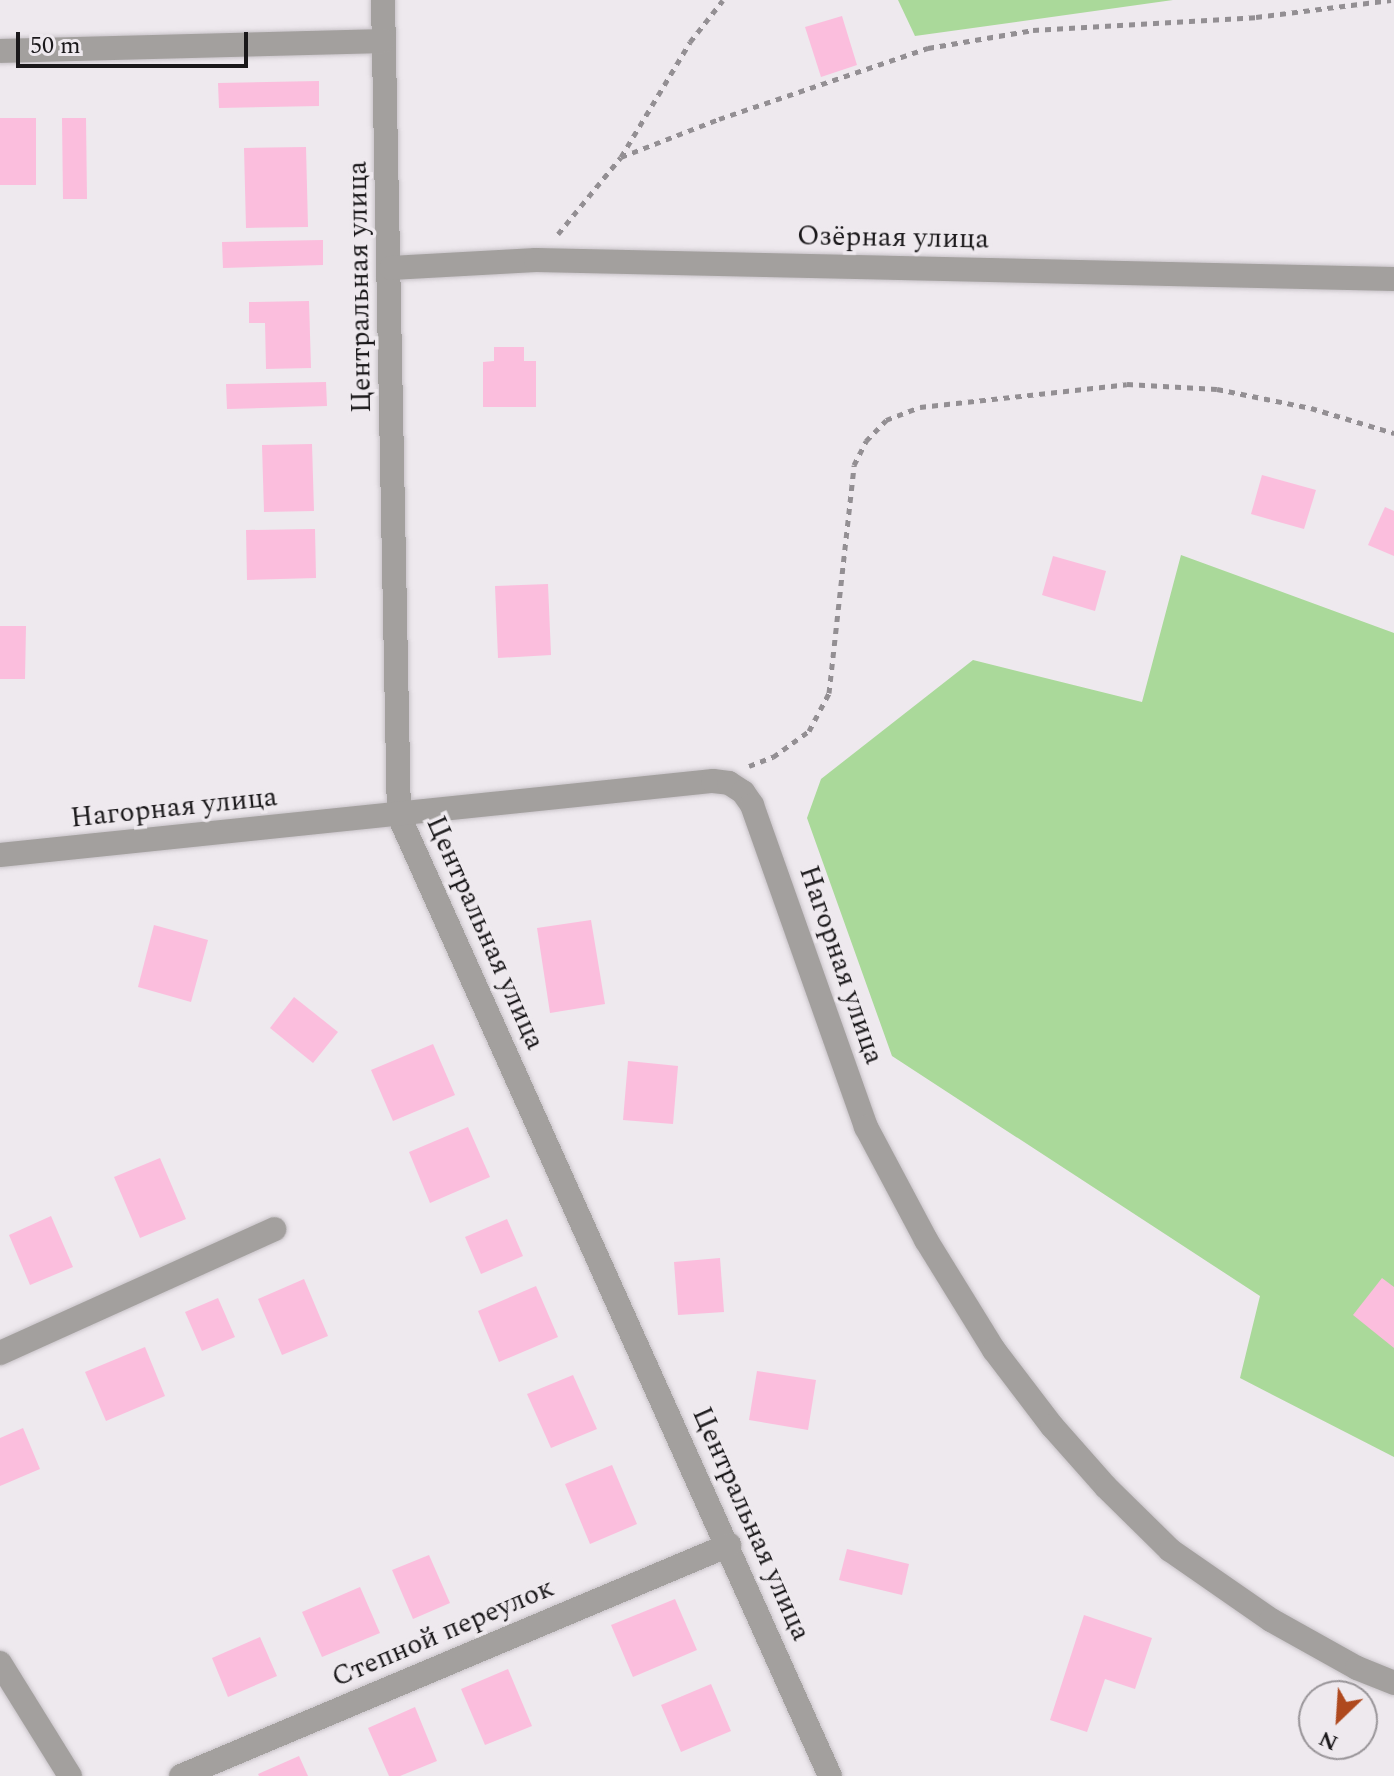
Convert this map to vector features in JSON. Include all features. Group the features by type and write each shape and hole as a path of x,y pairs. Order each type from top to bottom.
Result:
{"street":[{"name":"Центральная улица","path":"383,0 391,268 399,816 729,1545 830,1776"},
{"path":"0,51 383,41"},
{"name":"Озёрная улица","path":"391,268 536,260 1394,279"},
{"name":"Нагорная улица","path":"0,855 713,781 729,783 743,792 752,805 866,1127 926,1240 994,1350 1052,1426 1106,1487 1170,1550 1271,1620 1357,1668 1394,1683"},
{"path":"0,1353 274,1229"},
{"name":"Степной переулок","path":"181,1776 729,1545"},
{"path":"0,1663 70,1776"}],"path":[{"path":"536,260 621,157 690,42 723,0"},
{"path":"621,157 719,119 928,48 1033,30 1256,17 1391,0"},
{"path":"713,781 773,757 809,731 829,693 854,465 866,441 886,420 920,407 1127,384 1217,389 1311,408 1394,433"}],"green space":[{"path":"898,0 1173,0 915,36"},
{"path":"1181,555 1394,633 1394,1457 1240,1378 1260,1296 892,1056 807,818 821,779 973,660 1142,702"}],"building":[{"path":"842,16 857,65 821,77 805,27"},
{"path":"319,81 319,106 219,108 218,83"},
{"path":"0,118 36,118 36,185 0,185"},
{"path":"62,118 86,118 87,199 63,199"},
{"path":"306,147 308,227 246,228 244,148"},
{"path":"323,240 323,265 223,268 222,242"},
{"path":"309,301 311,368 266,369 265,323 249,323 249,302"},
{"path":"494,347 524,347 524,361 536,361 536,407 483,407 483,362 494,361"},
{"path":"326,382 327,406 227,409 226,384"},
{"path":"312,444 314,511 264,512 262,445"},
{"path":"1262,475 1316,490 1304,529 1251,514"},
{"path":"1385,507 1394,511 1394,556 1368,545"},
{"path":"315,529 316,578 247,580 246,530"},
{"path":"1053,556 1106,571 1095,611 1042,595"},
{"path":"548,584 551,655 498,658 495,586"},
{"path":"0,626 26,626 25,679 0,679"},
{"path":"591,920 605,1004 550,1013 537,928"},
{"path":"154,925 208,940 191,1002 138,987"},
{"path":"294,997 338,1032 313,1063 270,1028"},
{"path":"433,1044 455,1095 393,1121 371,1070"},
{"path":"628,1061 678,1066 673,1124 623,1120"},
{"path":"468,1127 490,1177 430,1203 409,1152"},
{"path":"160,1158 186,1219 140,1238 114,1177"},
{"path":"51,1216 73,1267 30,1285 9,1235"},
{"path":"507,1219 523,1256 481,1274 465,1237"},
{"path":"720,1258 724,1312 678,1315 674,1262"},
{"path":"1382,1278 1394,1287 1394,1348 1353,1315"},
{"path":"304,1279 328,1336 282,1355 258,1299"},
{"path":"536,1286 558,1337 499,1362 478,1311"},
{"path":"218,1298 235,1337 202,1351 185,1312"},
{"path":"145,1347 165,1396 106,1421 85,1372"},
{"path":"757,1371 816,1380 808,1430 749,1420"},
{"path":"573,1375 597,1429 551,1448 527,1394"},
{"path":"23,1428 40,1469 0,1486 0,1438"},
{"path":"612,1465 637,1524 590,1544 565,1484"},
{"path":"847,1549 909,1564 902,1595 839,1580"},
{"path":"429,1555 450,1603 413,1619 392,1570"},
{"path":"360,1587 380,1633 322,1657 302,1612"},
{"path":"675,1599 697,1650 633,1677 611,1625"},
{"path":"1084,1615 1152,1638 1135,1689 1105,1679 1087,1732 1050,1720"},
{"path":"260,1637 277,1676 228,1697 212,1658"},
{"path":"508,1669 532,1726 485,1745 461,1689"},
{"path":"711,1684 731,1731 681,1752 661,1705"},
{"path":"415,1707 437,1761 400,1776 389,1776 368,1728"},
{"path":"299,1756 308,1776 258,1774"}]}
